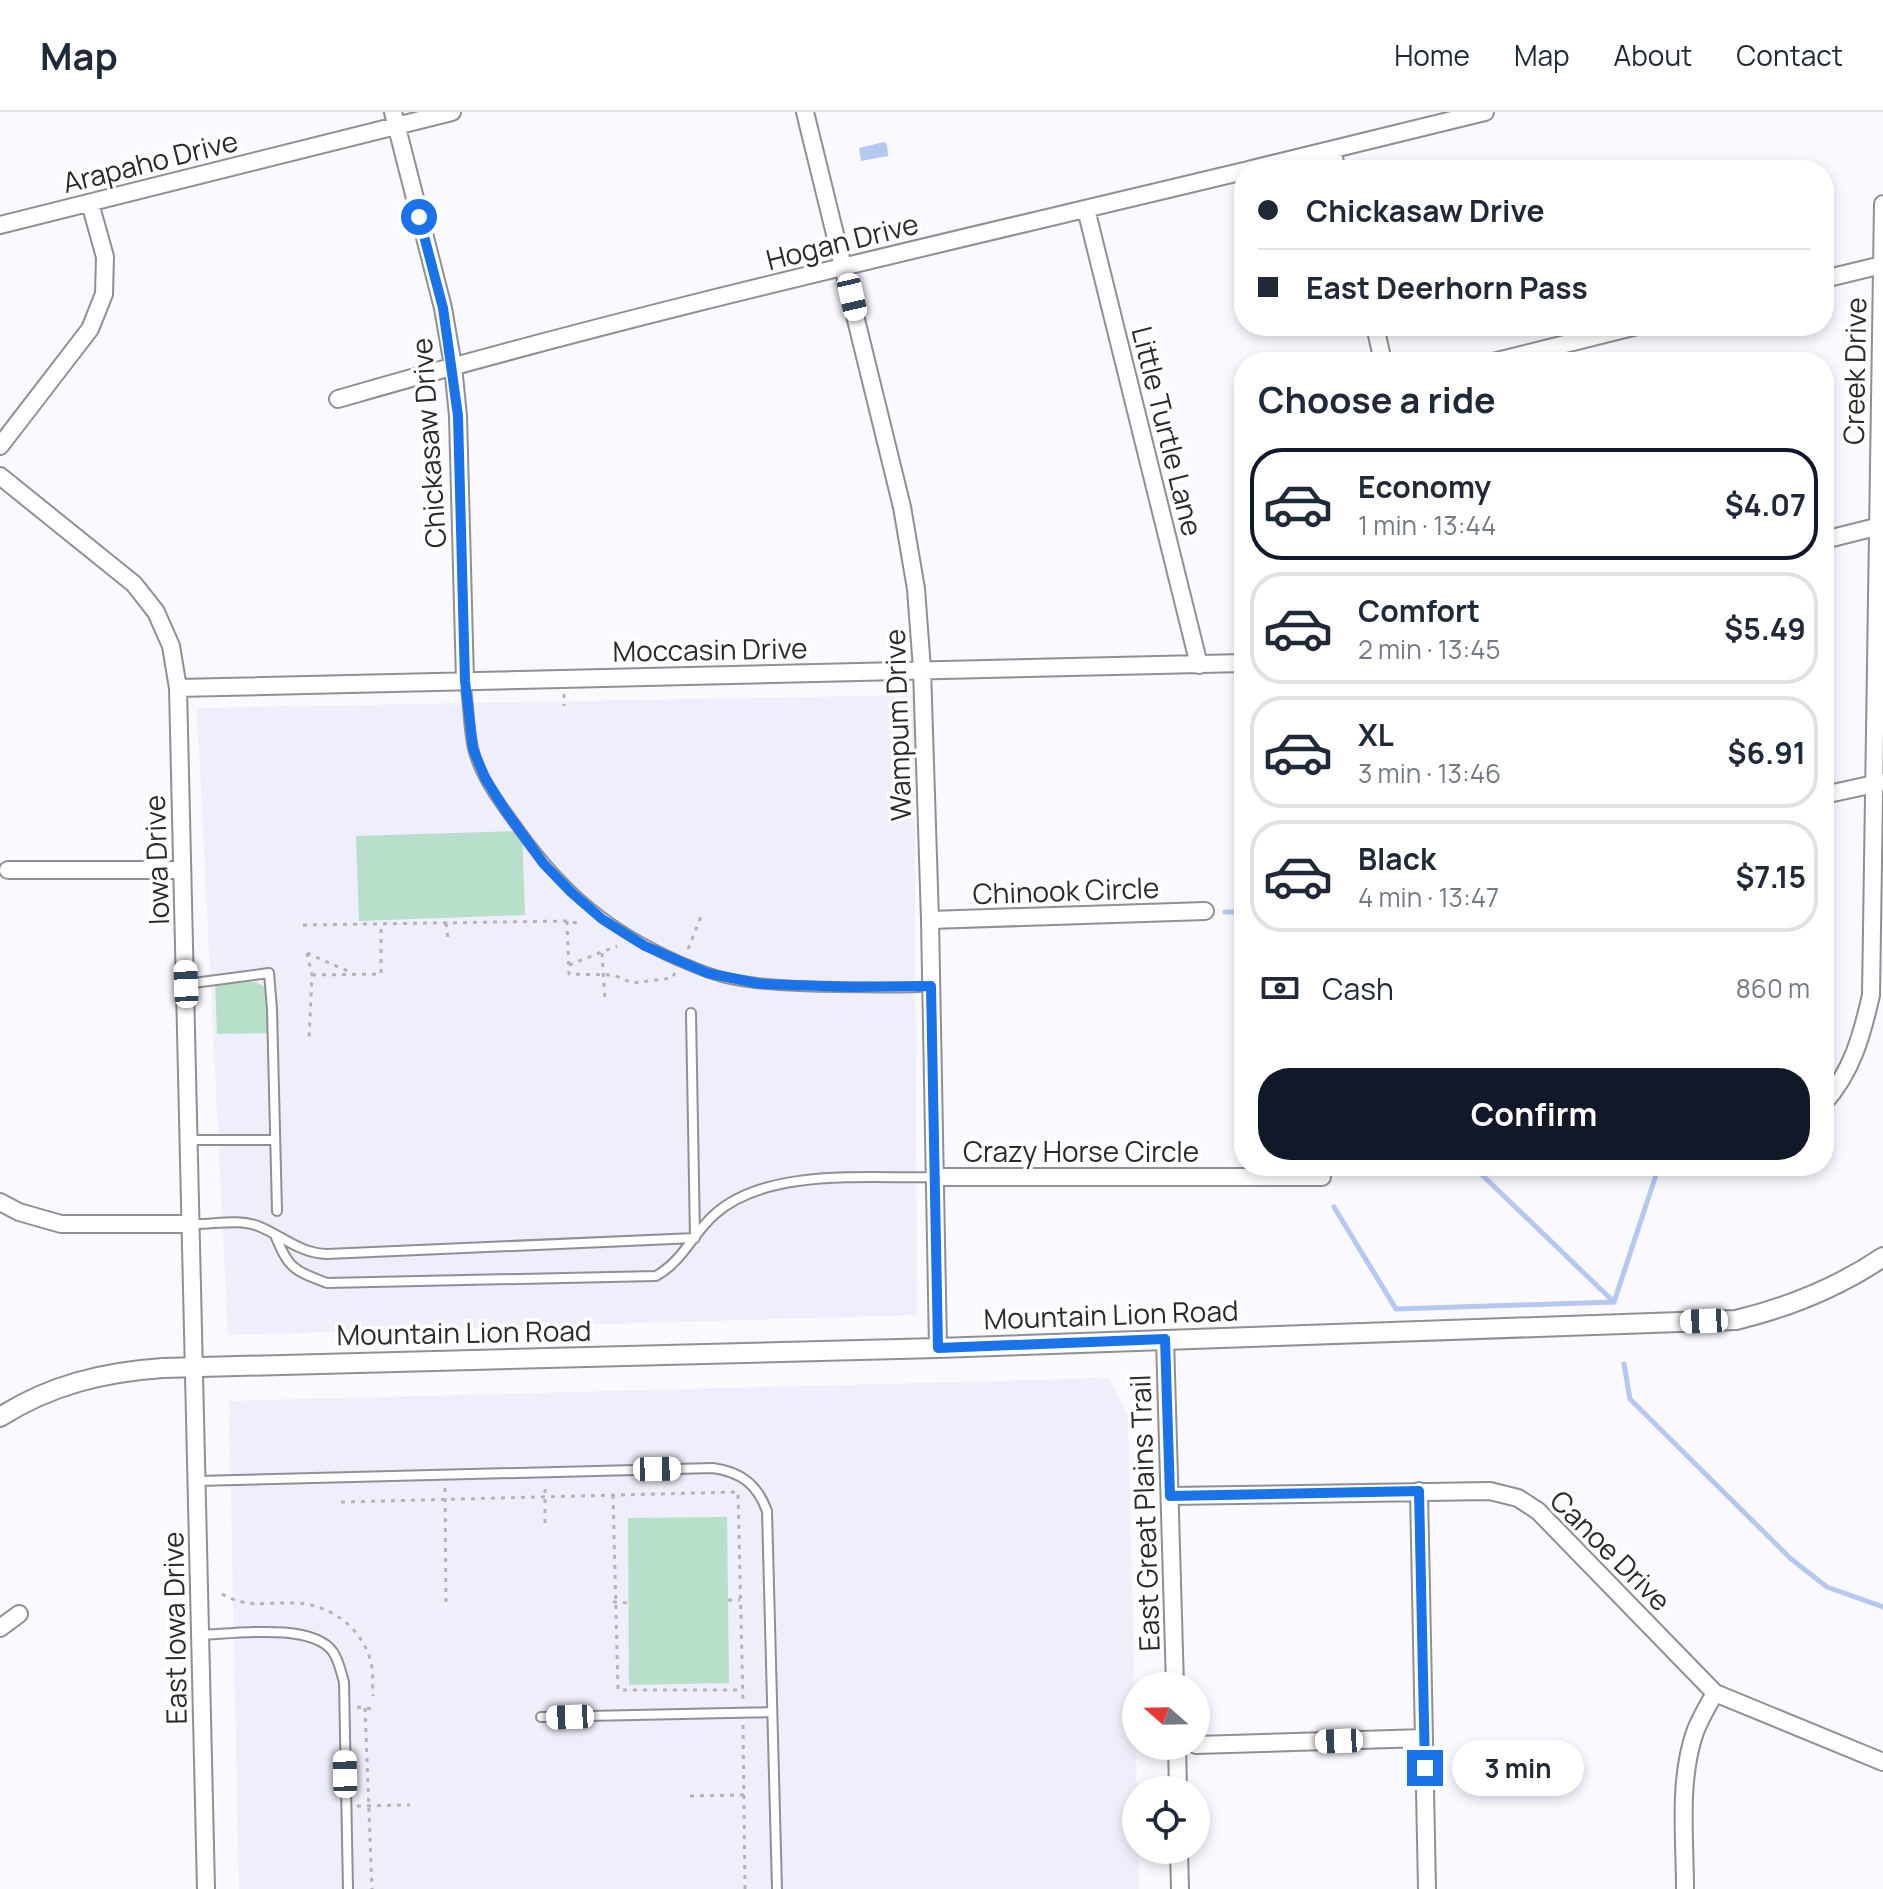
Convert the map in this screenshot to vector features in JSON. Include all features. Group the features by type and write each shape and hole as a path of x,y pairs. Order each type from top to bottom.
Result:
{"street":[{"name":"Arapaho Drive","path":"0,225 394,119 452,112"},
{"name":"Wampum Drive","path":"805,112 902,507 916,589 922,669 930,920 938,1348"},
{"name":"Hogan Drive","path":"1289,160 1485,112"},
{"name":"Chickasaw Drive","path":"394,119 443,308 453,366 458,416 465,681"},
{"path":"1332,150 1334,160"},
{"name":"Hogan Drive","path":"338,399 453,366 844,267 1234,173"},
{"path":"0,446 90,329 104,294 105,257 90,203"},
{"name":"Creek Drive","path":"1834,1089 1849,1069 1862,1034 1871,995 1879,782 1876,527 1883,204"},
{"name":"Little Turtle Lane","path":"1086,209 1199,665"},
{"path":"1834,277 1882,265"},
{"path":"1533,352 1597,336"},
{"name":"Iowa Drive","path":"0,476 134,584 156,612 171,646 178,688 195,1367"},
{"path":"1834,538 1876,527"},
{"name":"Moccasin Drive","path":"178,688 1234,663"},
{"path":"1834,793 1879,782"},
{"path":"8,870 182,870"},
{"name":"Chinook Circle","path":"930,920 1205,911"},
{"name":"Crazy Horse Circle","path":"936,1177 1322,1177"},
{"path":"0,1202 19,1212 61,1224 190,1224"},
{"name":"Mountain Lion Road","path":"0,1417 43,1394 81,1379 131,1370 938,1348 1736,1320 1782,1309 1826,1291 1883,1257"},
{"name":"East Great Plains Trail","path":"1165,1339 1175,1672"},
{"name":"East Iowa Drive","path":"195,1367 206,1889"},
{"path":"1419,1491 1427,1889"},
{"name":"Canoe Drive","path":"1170,1496 1490,1491 1518,1498 1538,1511 1715,1693 1883,1762"},
{"path":"0,1628 19,1614"},
{"path":"1685,1889 1687,1760 1695,1731 1715,1693"},
{"path":"1210,1745 1424,1738"},
{"path":"1179,1864 1180,1889"}],"lane":[{"path":"465,681 473,749 485,778 543,863 602,919 645,946 729,979 761,984 931,986"},
{"path":"186,984 269,973 277,1211"},
{"path":"691,1013 695,1238"},
{"path":"189,1140 274,1140"},
{"path":"275,1235 286,1262 303,1274 327,1283 656,1276 671,1268 713,1215 740,1196 808,1180 936,1177"},
{"path":"190,1224 233,1222 256,1225 312,1253 327,1254 695,1238"},
{"path":"197,1481 713,1468 729,1470 753,1485 767,1511 777,1889"},
{"path":"200,1635 296,1633 316,1640 331,1650 344,1682 348,1889"},
{"path":"541,1717 772,1712"}],"path":[{"path":"567,921 569,974 613,975 633,983 653,982 672,978 702,914"},
{"path":"303,925 567,921 582,924"},
{"path":"446,923 448,939"},
{"path":"312,975 381,974 381,924"},
{"path":"569,965 617,946"},
{"path":"602,951 605,1001"},
{"path":"309,1039 312,975 307,953 355,974"},
{"path":"545,1472 545,1523"},
{"path":"445,1475 446,1608"},
{"path":"341,1502 738,1492 745,1889"},
{"path":"613,1495 618,1690 743,1690"},
{"path":"728,1600 741,1600"},
{"path":"615,1602 629,1603"},
{"path":"365,1708 372,1889"},
{"path":"690,1796 744,1795"},
{"path":"346,1806 410,1805"}],"shaded area":[{"path":"914,695 917,1315 228,1335 197,708"},
{"path":"1109,1378 1128,1417 1134,1672 1122,1672 1122,1760 1136,1760 1137,1776 1122,1776 1122,1864 1139,1864 1139,1889 239,1889 229,1401"}],"green space":[{"path":"522,831 525,915 359,921 356,836"},
{"path":"215,980 256,982 268,989 272,1033 217,1034"},
{"path":"727,1517 729,1683 629,1685 628,1518"}],"water":[{"path":"884,142 888,156 861,161 859,148"}],"waterway":[{"path":"1225,912 1234,912"},
{"path":"1483,1176 1614,1302"},
{"path":"1614,1302 1656,1176"},
{"path":"1334,1207 1396,1309 1614,1302"},
{"path":"1624,1364 1630,1399 1791,1559 1827,1587 1883,1607"}],"route":[{"path":"419,217 443,308 453,366 458,416 465,681 473,749 485,778 505,810 543,863 602,919 645,946 707,973 761,984 931,986 938,1348 1165,1339 1170,1496 1419,1491 1425,1768"}]}
